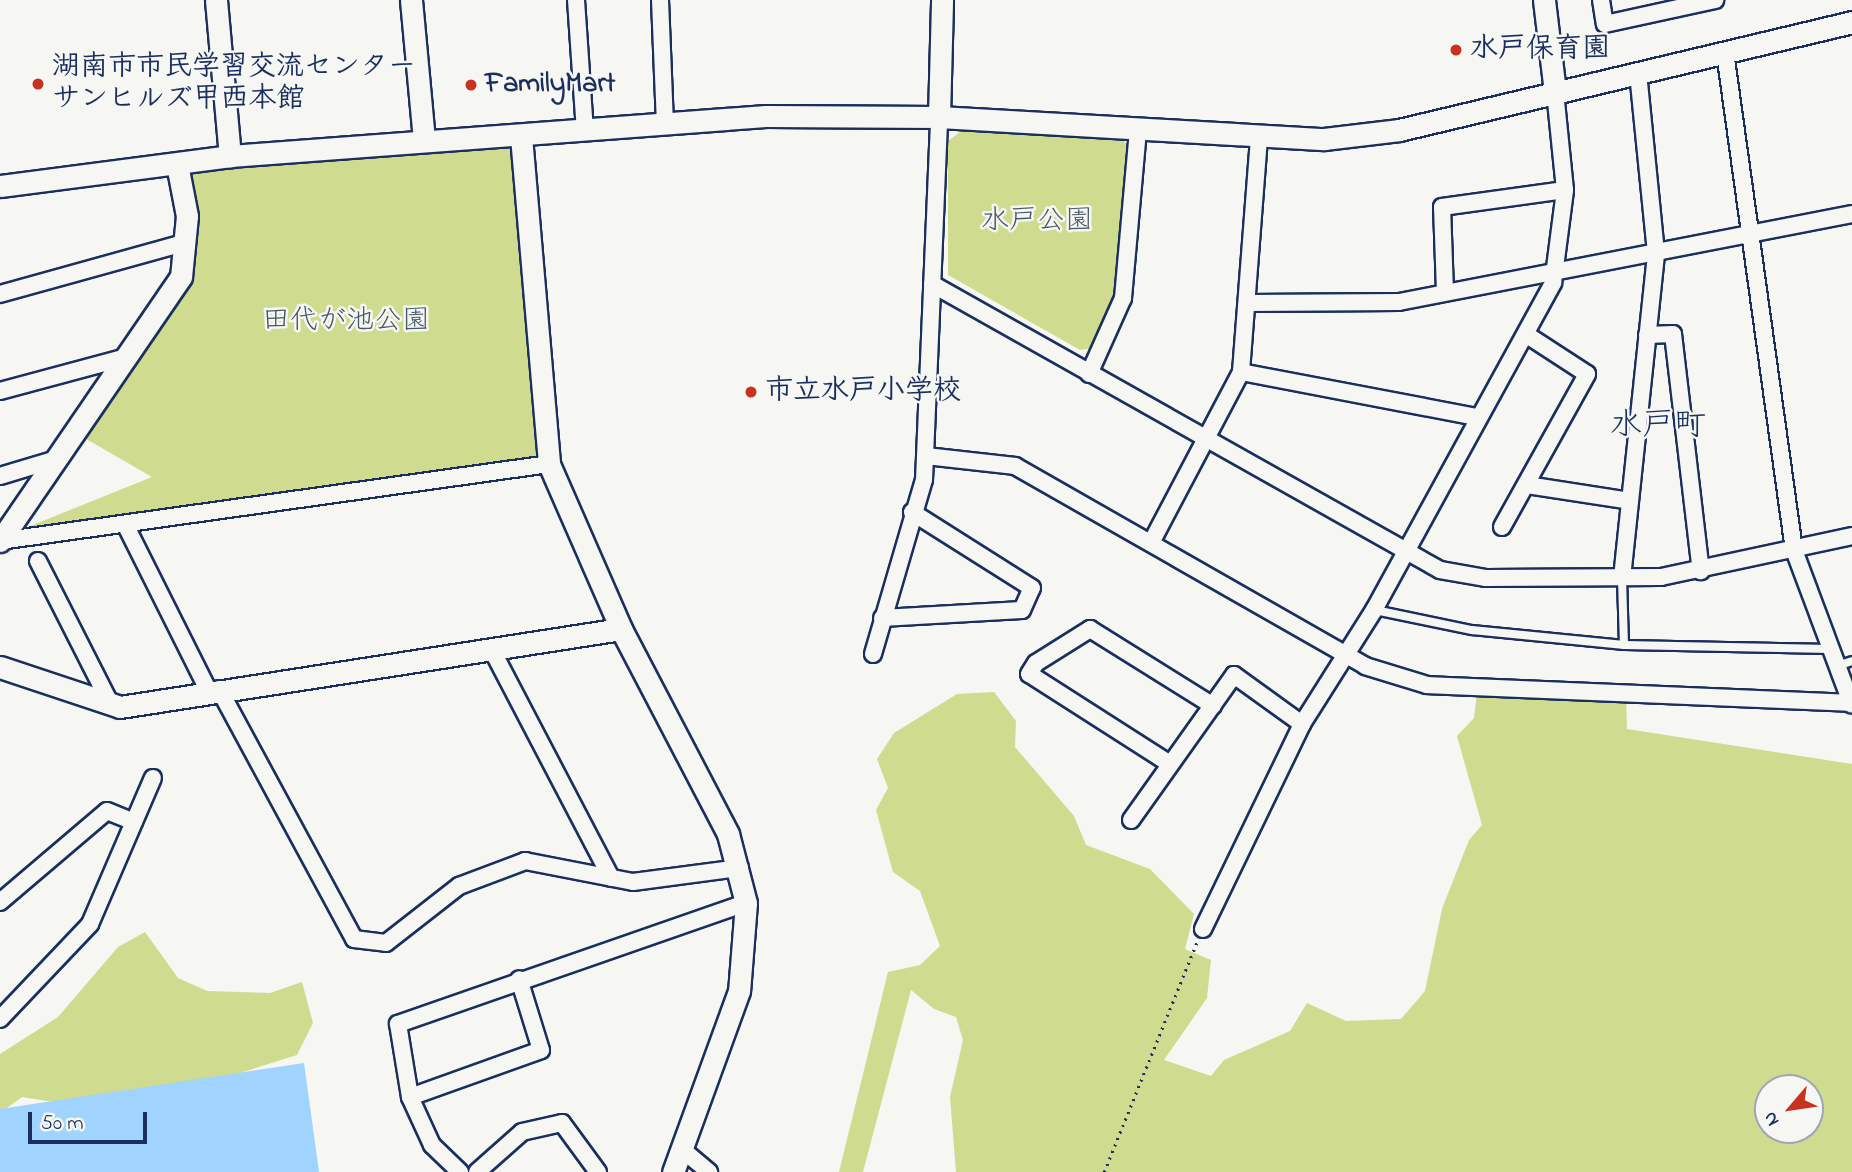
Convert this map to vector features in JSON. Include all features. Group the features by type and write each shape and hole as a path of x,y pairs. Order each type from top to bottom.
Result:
{"street":[{"path":"216,0 230,156"},
{"path":"411,0 425,140"},
{"path":"576,0 585,131"},
{"path":"660,0 665,124"},
{"path":"873,654 926,456 942,0"},
{"path":"1203,929 1301,724 1374,610 1476,417 1527,335 1554,271 1565,190 1544,0"},
{"path":"1601,0 1605,24 1715,0"},
{"path":"0,186 230,156 766,116 939,117 1138,131 1324,139 1399,130 1852,22"},
{"path":"926,456 1015,466 1152,541 1344,653 1393,676 1464,689 1852,704 1845,664 1831,649 1794,550 1747,234 1725,52"},
{"path":"1622,578 1656,253 1638,74"},
{"path":"1089,374 1123,298 1138,131"},
{"path":"521,136 548,464 621,629 728,834 740,868 747,903 739,990 684,1151 673,1172"},
{"path":"1152,541 1207,442 1241,372 1259,136"},
{"path":"0,541 181,277 187,216 177,164"},
{"path":"1445,292 1442,207 1565,190"},
{"path":"1248,303 1353,307 1656,253 1852,214"},
{"path":"0,294 184,243"},
{"path":"932,284 1404,554 1440,570 1486,578 1622,578 1701,571 1852,536"},
{"path":"1647,335 1673,334 1701,571"},
{"path":"1502,527 1587,374 1527,335"},
{"path":"0,391 127,357"},
{"path":"1241,372 1476,417"},
{"path":"0,476 53,460"},
{"path":"0,541 548,464"},
{"path":"1527,485 1630,501"},
{"path":"882,618 1022,610 1031,588 912,512"},
{"path":"125,524 354,939 386,943 458,886 525,861 633,882 740,868"},
{"path":"38,561 111,705"},
{"path":"0,667 111,705 621,629"},
{"path":"1170,764 1029,674 1036,663 1090,629 1213,706"},
{"path":"492,650 611,878"},
{"path":"1131,820 1234,675 1301,724"},
{"path":"0,1019 90,924 153,778"},
{"path":"0,902 107,811 134,821"},
{"path":"460,1172 432,1145 410,1097 398,1024 519,979 747,903"},
{"path":"410,1097 541,1050 519,979"},
{"path":"477,1172 522,1132 562,1124 598,1172"},
{"path":"684,1151 709,1172"}],"lane":[{"path":"1622,578 1624,645"},
{"path":"1374,610 1472,631 1624,645 1831,649"}],"path":[{"path":"1104,1172 1203,929"}],"green space":[{"name":"水戸公園","path":"965,128 1124,141 1131,151 1118,295 1093,348 1080,350 948,275 948,141"},
{"name":"田代が池公園","path":"516,141 544,460 13,533 152,477 81,436 185,281 183,168"},
{"path":"1478,685 1626,695 1627,729 1852,764 1852,1172 956,1172 950,1097 963,1040 956,1017 934,1009 911,990 863,1172 839,1172 888,972 920,965 940,946 920,891 893,872 876,810 888,788 877,759 894,733 957,694 994,692 1016,721 1015,747 1074,816 1086,845 1150,869 1194,914 1185,949 1211,960 1207,998 1164,1060 1211,1076 1224,1060 1290,1031 1307,1003 1346,1021 1401,1019 1425,991 1442,909 1469,840 1482,825 1457,736 1474,718"},
{"path":"145,932 178,978 207,991 270,993 302,982 313,1023 297,1055 117,1112 22,1097 0,1113 0,1054 58,1017 118,947"}],"water":[{"path":"304,1063 319,1172 0,1172 0,1109"}],"place":[{"name":"水戸保育園","path":"1456,50"},
{"name":"湖南市市民学習交流センター サンヒルズ甲西本館","path":"38,84"},
{"name":"FamilyMart","path":"471,85"},
{"name":"市立水戸小学校","path":"751,392"}],"district":[{"name":"水戸町","path":"1658,427"}]}
